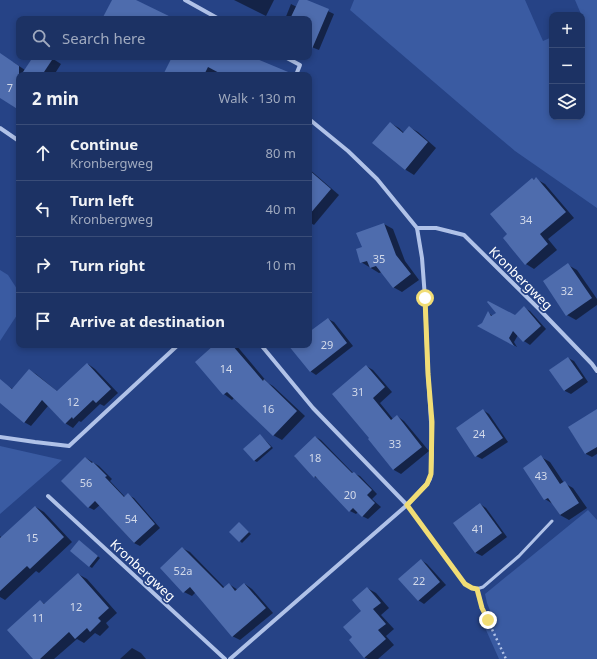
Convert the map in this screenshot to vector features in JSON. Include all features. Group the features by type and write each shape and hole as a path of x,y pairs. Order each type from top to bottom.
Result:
{"street":[{"path":"185,0 214,16"},
{"path":"291,60 300,65 297,72"},
{"path":"230,659 407,505 427,484 431,474 432,422 428,374 425,298 422,258 417,228 377,179 348,151 312,121"},
{"path":"0,128 16,139"},
{"name":"Kronbergweg","path":"417,228 436,228 464,235 539,309 597,371"},
{"path":"0,437 69,446 175,348"},
{"path":"264,348 314,408 407,505"},
{"name":"Kronbergweg","path":"48,496 225,659"}],"lane":[{"path":"407,505 465,584 477,589 483,587 519,556 552,521"}],"path":[{"path":"477,589 482,608 506,659"}],"shaded area":[{"path":"354,0 525,0 543,41 549,38 549,120 585,120 585,12 580,12 575,0 597,0 597,208 515,151 350,10"},
{"path":"0,270 8,275 16,287 16,317 0,341"},
{"path":"0,446 62,460 0,514"},
{"path":"588,510 597,520 597,659 499,659 482,621 491,613 485,594"}],"building":[{"path":"112,0 136,0 169,16 104,16"},
{"path":"299,0 307,0 329,9 312,49 312,16 291,16"},
{"path":"0,53 19,66 19,72 16,72 16,108 0,98"},
{"path":"31,60 52,60 44,72 23,72"},
{"path":"170,60 259,60 288,72 217,72 208,67 206,72 164,72"},
{"path":"390,122 403,133 409,126 428,142 405,170 372,143"},
{"path":"312,173 331,189 312,211"},
{"path":"536,177 566,212 540,234 548,244 525,265 503,238 507,234 490,214 532,178 534,180"},
{"path":"384,223 396,255 411,274 393,288 376,266 370,268 367,261 360,263 356,249 362,247 356,233"},
{"path":"568,263 592,298 566,316 543,281"},
{"path":"488,301 515,315 524,306 541,326 523,342 513,331 509,338 514,346 477,326 482,323 488,311 491,316 496,313 487,302"},
{"path":"328,318 347,343 310,372 290,348 312,348 312,330"},
{"path":"211,348 235,348 263,381 264,379 297,411 273,436 227,392 223,395 195,362"},
{"path":"568,357 583,378 564,391 549,370"},
{"path":"87,363 111,389 96,403 93,400 73,419 72,417 65,424 42,400 24,423 0,403 0,379 12,389 29,369 57,391"},
{"path":"366,365 385,387 373,398 391,420 397,415 422,447 393,470 368,439 369,438 332,394"},
{"path":"483,409 503,438 475,457 456,428"},
{"path":"597,409 597,447 585,454 568,427"},
{"path":"260,434 271,447 254,461 243,449"},
{"path":"315,436 352,473 354,472 372,490 367,495 375,503 362,517 353,508 349,512 294,456"},
{"path":"541,455 560,484 565,481 579,503 560,515 548,498 544,500 523,468"},
{"path":"85,457 92,463 93,462 107,476 105,477 124,497 128,493 155,524 134,543 95,501 88,508 61,481"},
{"path":"480,503 502,533 475,553 453,523"},
{"path":"35,506 64,537 30,569 27,566 0,591 0,538"},
{"path":"239,522 249,532 239,542 229,532"},
{"path":"79,540 98,556 89,567 70,551"},
{"path":"182,547 223,588 229,583 235,591 244,583 266,608 232,637 190,587 183,593 160,568"},
{"path":"421,559 440,582 418,601 398,579"},
{"path":"78,573 109,608 98,618 101,621 90,632 87,628 75,639 69,632 40,659 33,659 7,630 40,600 44,604"},
{"path":"367,587 381,603 373,609 386,624 378,630 386,639 364,658 349,640 352,637 343,627 361,611 352,600"}],"route":[{"path":"425,298 428,374 432,422 431,474 427,484 407,505 465,584 477,589 482,608 488,620"}]}
